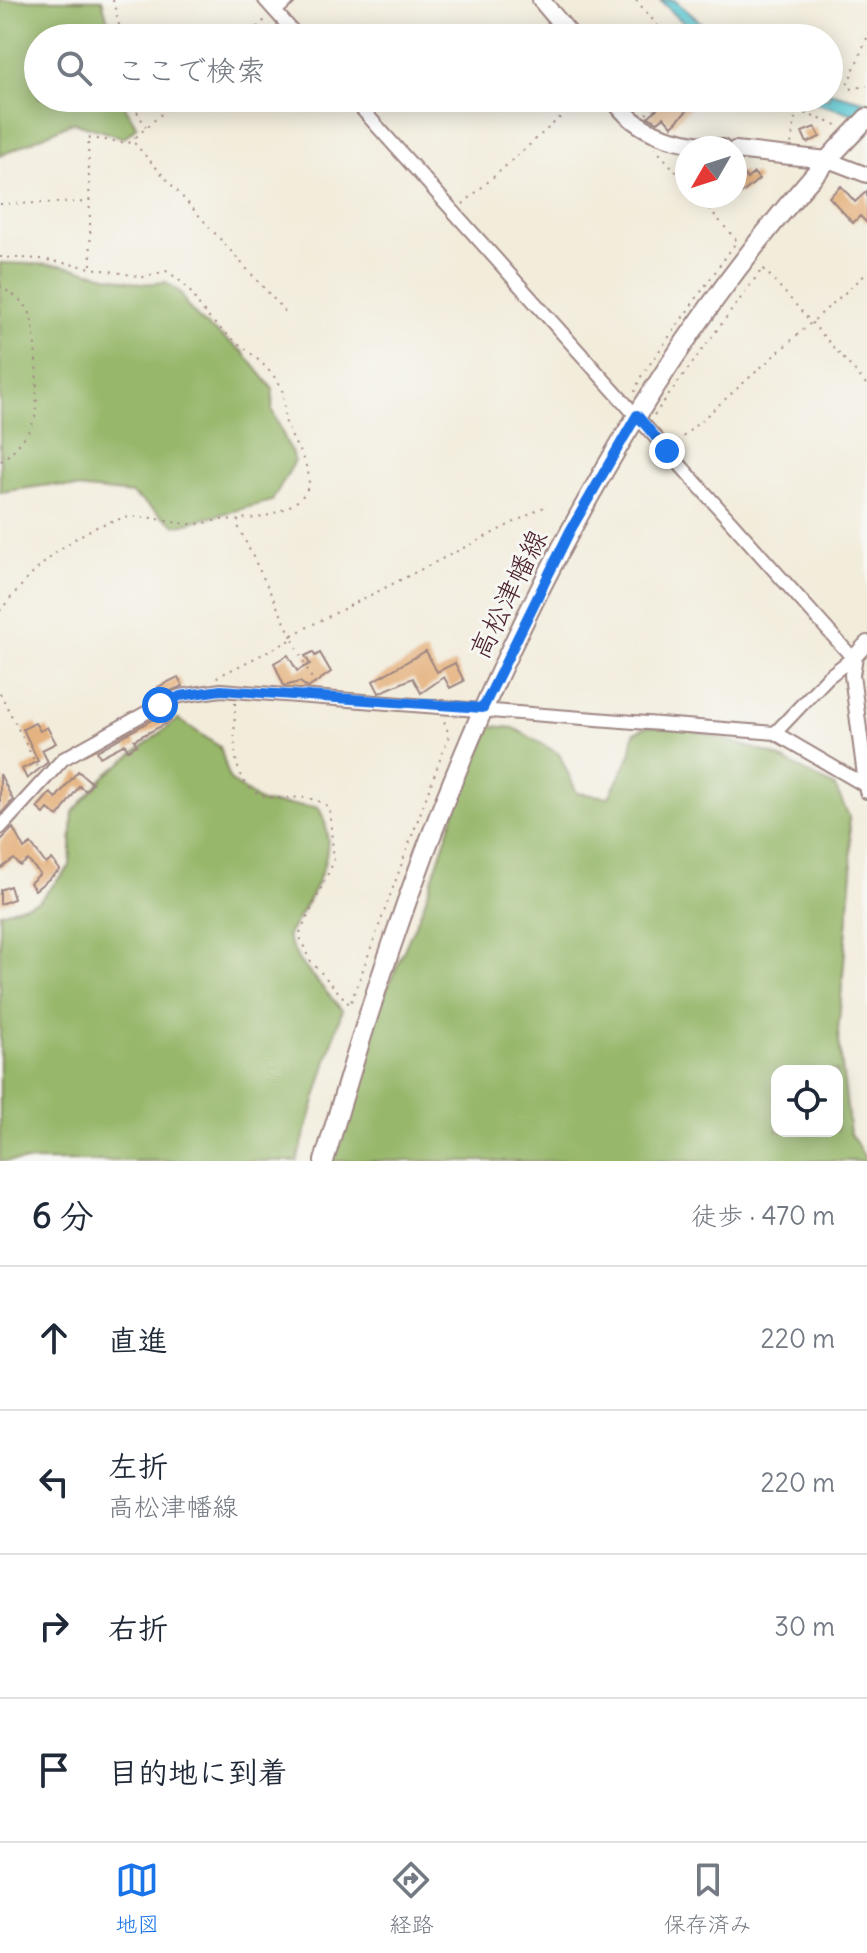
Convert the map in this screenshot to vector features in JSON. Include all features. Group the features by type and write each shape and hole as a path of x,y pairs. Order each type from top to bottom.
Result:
{"main road":[{"path":"541,0 561,24"},
{"path":"626,112 653,134 675,138"},
{"name":"高松津幡線","path":"324,1161 389,951 483,708 570,531 637,415 739,268 828,160 867,118"},
{"path":"747,151 828,160"}],"street":[{"path":"265,0 287,24"},
{"path":"275,11 288,0"},
{"path":"365,112 853,656 852,675 866,788"},
{"path":"828,160 867,175"},
{"path":"775,733 867,643"},
{"path":"0,828 63,759 180,696 235,691 775,733 866,788"}],"path":[{"path":"113,0 119,24"},
{"path":"636,0 656,24"},
{"path":"261,24 275,11"},
{"path":"867,38 848,83 850,89 867,86"},
{"path":"137,112 146,128"},
{"path":"91,266 88,138 129,143 164,112"},
{"path":"454,212 566,112"},
{"path":"636,123 648,112"},
{"path":"787,156 796,112"},
{"path":"799,112 838,125 852,134"},
{"path":"653,134 653,146 675,171"},
{"path":"136,137 135,144 289,316"},
{"path":"0,204 89,202"},
{"path":"708,208 737,241 640,378 637,415 661,409 763,268 867,385"},
{"path":"0,257 91,266 143,277 166,271 186,283 210,320 251,350 282,387 285,420 308,471 309,489 301,500 260,520 239,518 238,521 222,517 193,525 139,516 104,525 69,542 48,558 0,611"},
{"path":"667,451 867,273"},
{"path":"0,286 24,304 34,322 37,401 35,418 28,430 0,462"},
{"path":"208,682 544,507"},
{"path":"238,521 321,697"},
{"path":"235,691 235,766 240,780 270,798 303,796 329,807 334,861 299,935 309,959 350,1005 449,735 440,705"},
{"path":"0,693 44,780"}],"green space":[{"path":"0,0 102,0 109,24 24,24 24,112 128,112 137,127 124,138 73,122 0,156"},
{"path":"0,263 61,265 141,284 166,282 181,293 187,306 202,322 243,352 273,389 272,410 295,461 272,501 176,526 132,494 49,485 0,492"},
{"path":"178,719 220,747 230,780 262,803 318,807 325,824 328,840 321,874 287,937 299,961 342,1010 297,1161 0,1161 0,913 39,901 70,866 73,812 105,776"},
{"path":"490,726 514,728 559,754 577,793 609,797 630,756 634,733 648,726 689,729 772,754 835,787 849,816 852,872 838,1032 842,1065 771,1065 771,1137 843,1137 843,1074 850,1133 867,1161 330,1161 373,1020 423,907 461,793"}],"water":[{"path":"660,0 674,0 703,24 685,24"},
{"path":"843,96 867,102 867,118 843,111"}],"building":[{"path":"654,112 686,112 672,126 664,117 658,122 648,117"},
{"path":"815,127 820,137 807,143 802,132"},
{"path":"754,173 759,179 747,189 747,179"},
{"path":"841,186 855,202 867,191 867,223 860,216 853,223 829,197"},
{"path":"426,651 437,672 455,663 464,681 450,688 444,677 421,693 413,678 379,693 373,681"},
{"path":"313,652 315,656 320,653 331,672 308,688 300,682 284,686 274,663 288,655 297,671 310,664 305,656"},
{"path":"178,677 183,686 162,694 158,687"},
{"path":"166,712 171,721 134,740 137,745 128,750 125,744 100,757 97,751"},
{"path":"35,723 40,731 47,727 56,743 42,750 48,762 27,779 22,769 38,761 23,729"},
{"path":"78,771 92,783 86,791 79,786 58,817 48,809 44,814 37,808 50,793 56,798"},
{"path":"0,774 13,800 0,815"},
{"path":"13,828 24,849 31,844 46,864 52,859 60,870 35,890 30,883 40,874 28,860 20,866 14,859 0,869 0,841"},
{"path":"10,886 14,899 0,904 0,890"}],"route":[{"path":"160,705 180,696 221,690 483,708 570,531 637,415 667,451"}]}
